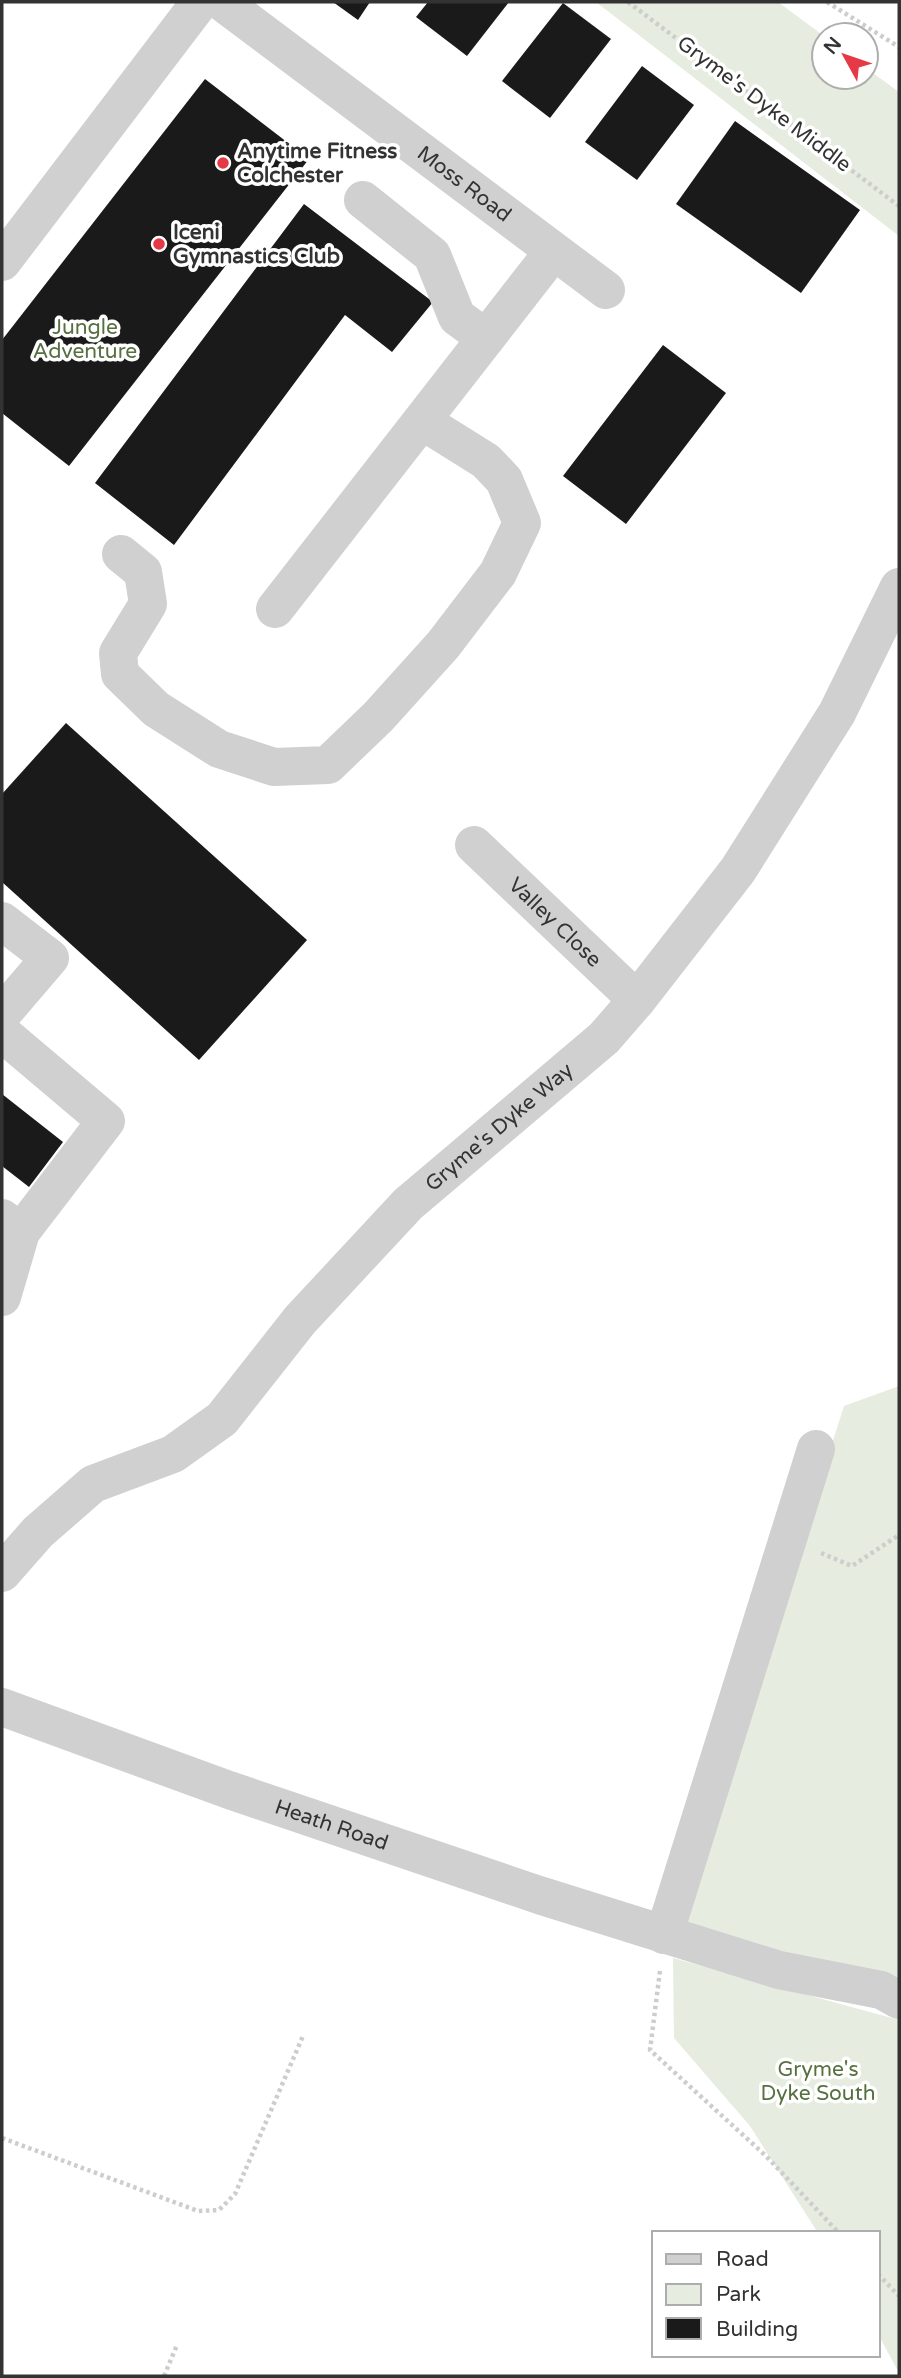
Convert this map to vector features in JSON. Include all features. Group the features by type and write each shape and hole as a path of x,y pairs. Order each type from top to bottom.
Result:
{"street":[{"path":"2,262 20,221 70,154 121,88 200,2"},
{"name":"Moss Road","path":"222,2 606,290"},
{"path":"363,200 432,255 457,317 486,338"},
{"path":"275,609 554,252"},
{"path":"121,554 143,572 148,604 118,653 120,674 156,709 219,749 274,767 328,765 443,645 498,573 522,523 504,480 495,470 486,461 422,421"},
{"name":"Gryme's Dyke Way","path":"2,1573 38,1532 93,1484 173,1454 222,1419 299,1320 408,1203 604,1038 637,1000 738,870 837,713 899,587"},
{"name":"Valley Close","path":"474,845 637,1000"},
{"path":"2,921 50,958 2,1014"},
{"path":"2,1033 106,1121 11,1225 2,1297"},
{"path":"664,1935 816,1449"},
{"name":"Heath Road","path":"2,1707 229,1790 551,1899 779,1970 881,1990 899,2000"}],"path":[{"name":"Gryme's Dyke Middle","path":"628,2 899,206"},
{"path":"827,2 899,47"},
{"path":"788,1539 852,1566 899,1535"},
{"path":"664,1935 650,2050 766,2156 837,2231"},
{"path":"2,2138 198,2211 219,2210 235,2194 303,2036"},
{"path":"880,2276 899,2296"},
{"path":"164,2376 177,2345"}],"green space":[{"path":"596,2 778,2 810,26 810,91 880,91 880,78 899,92 899,236"},
{"path":"899,1386 899,2000 678,1925 844,1406"},
{"name":"Gryme's Dyke South","path":"673,1958 899,2020 899,2373 880,2338 880,2231 817,2231 750,2126 674,2038"}],"building":[{"path":"333,2 370,2 358,20"},
{"path":"428,2 509,2 467,56 416,17"},
{"path":"563,3 611,39 550,118 502,81"},
{"path":"642,66 694,105 637,180 585,142"},
{"path":"205,79 309,159 69,466 2,413 2,340"},
{"path":"735,121 860,210 801,293 676,204"},
{"path":"304,204 433,302 392,352 345,315 174,545 95,483"},
{"path":"663,345 726,393 626,524 563,476"},
{"path":"66,723 307,940 199,1060 2,882 2,794"},
{"path":"2,1094 63,1142 29,1187 2,1166"}],"place":[{"name":"Anytime Fitness Colchester","path":"223,163"},
{"name":"Iceni Gymnastics Club","path":"159,244"}],"park label":[{"name":"Jungle Adventure","path":"85,339"}]}
